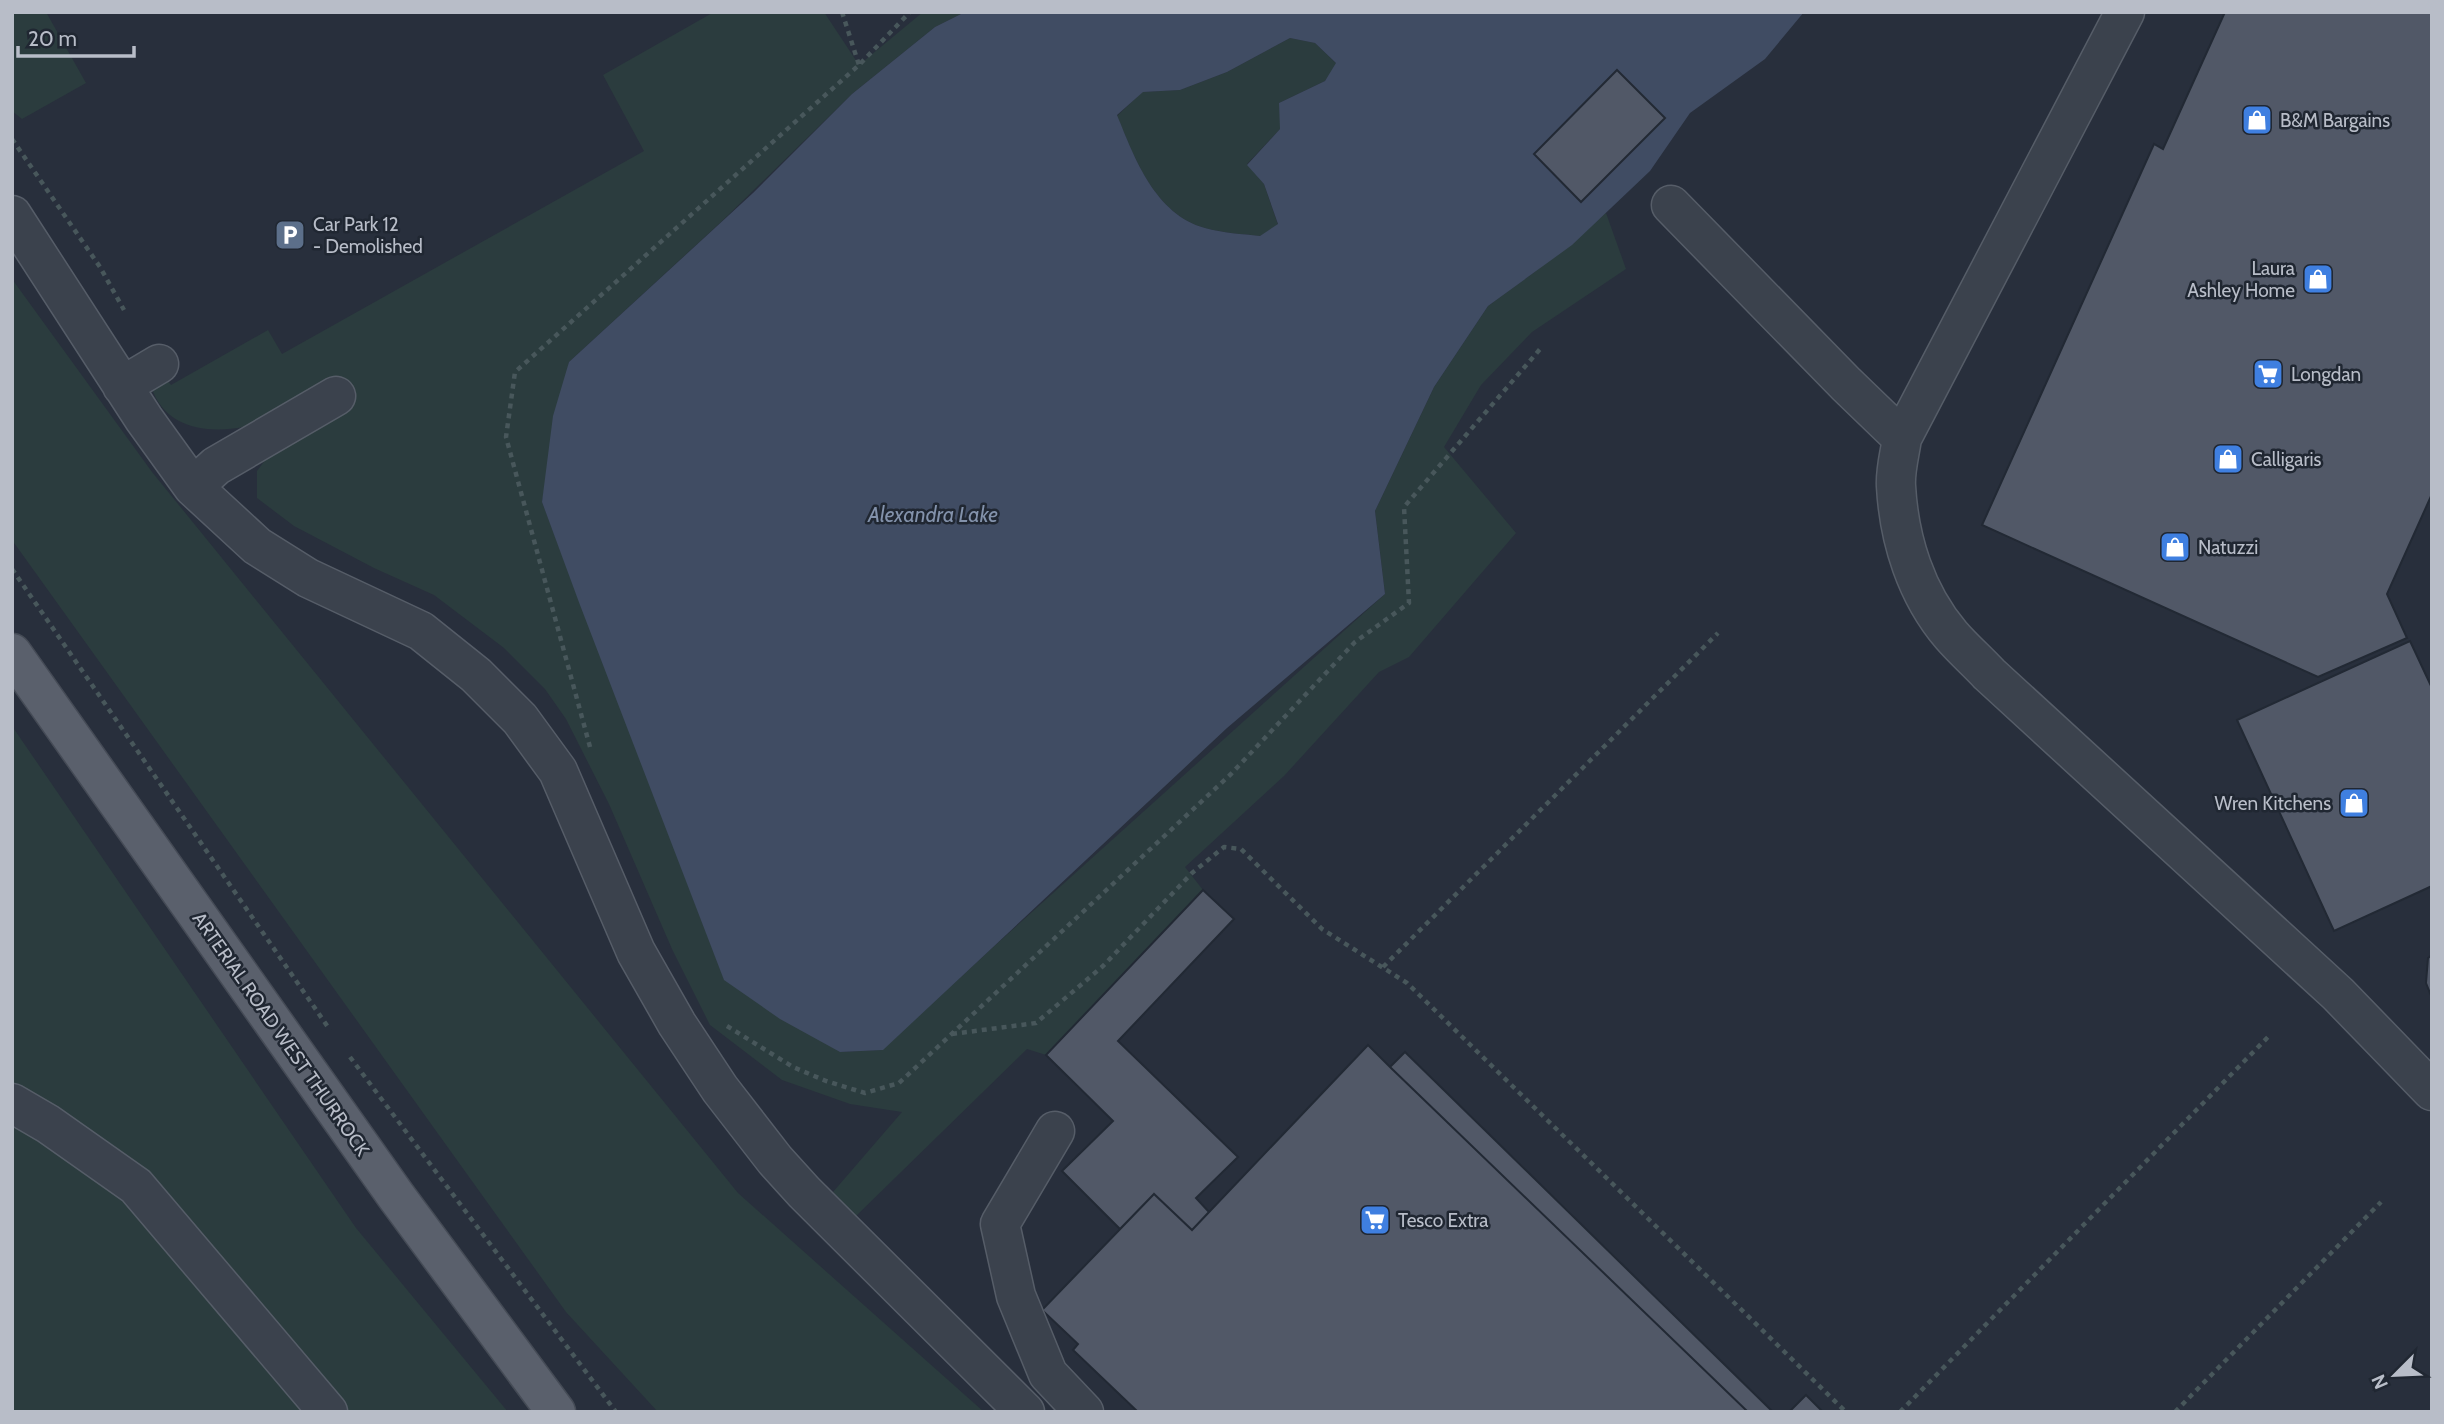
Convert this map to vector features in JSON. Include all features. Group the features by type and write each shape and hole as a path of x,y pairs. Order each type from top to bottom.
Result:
{"main road":[{"name":"ARTERIAL ROAD WEST THURROCK","path":"12,653 396,1196 556,1412"}],"lane":[{"path":"2124,12 1902,438 1896,484 1902,532 1912,570 1929,604 1951,635 1989,674 2338,995 2432,1091"},
{"path":"1671,205 1902,438"},
{"path":"12,215 122,386 193,487 257,545 308,578 421,631 475,675 520,719 558,771 636,952 677,1024 720,1089 775,1160 804,1192 1025,1412"},
{"path":"122,386 159,364"},
{"path":"193,487 216,466 336,396"},
{"path":"12,1103 136,1186 328,1412"},
{"path":"1055,1130 1000,1224 1016,1296 1048,1374 1084,1412"}],"path":[{"path":"842,12 859,65"},
{"path":"591,750 506,437 515,372 859,65 910,12"},
{"path":"12,139 100,267 124,311"},
{"path":"719,1020 793,1068 826,1081 866,1093 899,1083 1231,774 1355,642 1409,603 1404,507 1541,348"},
{"path":"12,569 336,1038"},
{"path":"1383,967 1718,633"},
{"path":"951,1034 1036,1023 1104,966 1192,873 1224,847 1241,849 1322,929 1407,983 1846,1412"},
{"path":"1900,1412 2268,1037"},
{"path":"343,1049 617,1412"},
{"path":"2175,1412 2381,1202"}],"shaded area":[{"path":"12,12 46,12 86,83 22,119 12,111"},
{"path":"714,12 824,12 859,65 923,12 965,12 935,27 852,94 721,222 569,362 542,502 724,979 840,1052 882,1050 1385,594 1375,511 1434,387 1488,306 1536,271 1606,213 1626,269 1532,332 1481,385 1444,447 1516,533 1409,657 1379,672 1284,776 1185,867 1203,890 1046,1055 1027,1049 856,1216 833,1192 902,1112 850,1104 782,1080 710,1025 672,949 609,804 566,719 545,689 504,648 434,595 374,568 294,526 257,498 257,471 281,439 354,406 339,378 270,421 230,429 201,428 176,419 157,400 151,386 167,380 171,385 268,330 282,354 644,151 603,75"},
{"path":"1290,38 1315,43 1337,64 1325,81 1279,103 1281,128 1247,164 1264,184 1278,225 1260,236 1212,230 1188,221 1173,211 1149,183 1117,116 1142,92 1180,90 1227,72"},
{"path":"12,279 152,472 738,1193 984,1412 658,1412 566,1312 12,540"},
{"path":"12,726 356,1228 508,1412 12,1412"}],"water":[{"name":"Alexandra Lake","path":"965,12 1804,12 1765,59 1690,113 1650,171 1572,245 1488,306 1434,387 1375,511 1385,594 1227,728 883,1050 840,1052 780,1019 724,980 542,502 553,416 569,362 753,193 852,94 935,27","holes":["1290,38 1315,43 1336,63 1325,81 1279,103 1280,129 1247,165 1264,184 1278,224 1260,236 1232,233 1205,228 1173,211 1149,183 1117,115 1143,92 1180,90 1227,72"]}],"building":[{"path":"2225,12 2432,12 2432,494 2387,594 2407,638 2318,677 1982,525 2154,144 2163,149"},
{"path":"1617,70 1665,118 1581,202 1534,154"},
{"name":"Wren Kitchens","path":"2410,641 2432,688 2432,886 2334,931 2237,720"},
{"path":"1203,890 1234,919 1118,1041 1238,1157 1196,1198 1209,1212 1192,1230 1154,1194 1120,1229 1062,1171 1113,1121 1046,1055"},
{"path":"2432,955 2432,998 2426,983 2428,958"},
{"name":"Tesco Extra","path":"1368,1045 1748,1412 1138,1412 1073,1350 1078,1344 1042,1310 1154,1194 1192,1230"},
{"path":"1405,1052 1773,1412 1748,1412 1390,1067"},
{"path":"1806,1395 1823,1412 1789,1412"}],"place":[{"name":"B&M Bargains","path":"2257,120"},
{"name":"Car Park 12 - Demolished","path":"290,235"},
{"name":"Laura Ashley Home","path":"2318,279"},
{"name":"Longdan","path":"2268,374"},
{"name":"Calligaris","path":"2228,459"},
{"name":"Natuzzi","path":"2175,547"},
{"name":"Wren Kitchens","path":"2354,803"},
{"name":"Tesco Extra","path":"1375,1220"}]}
